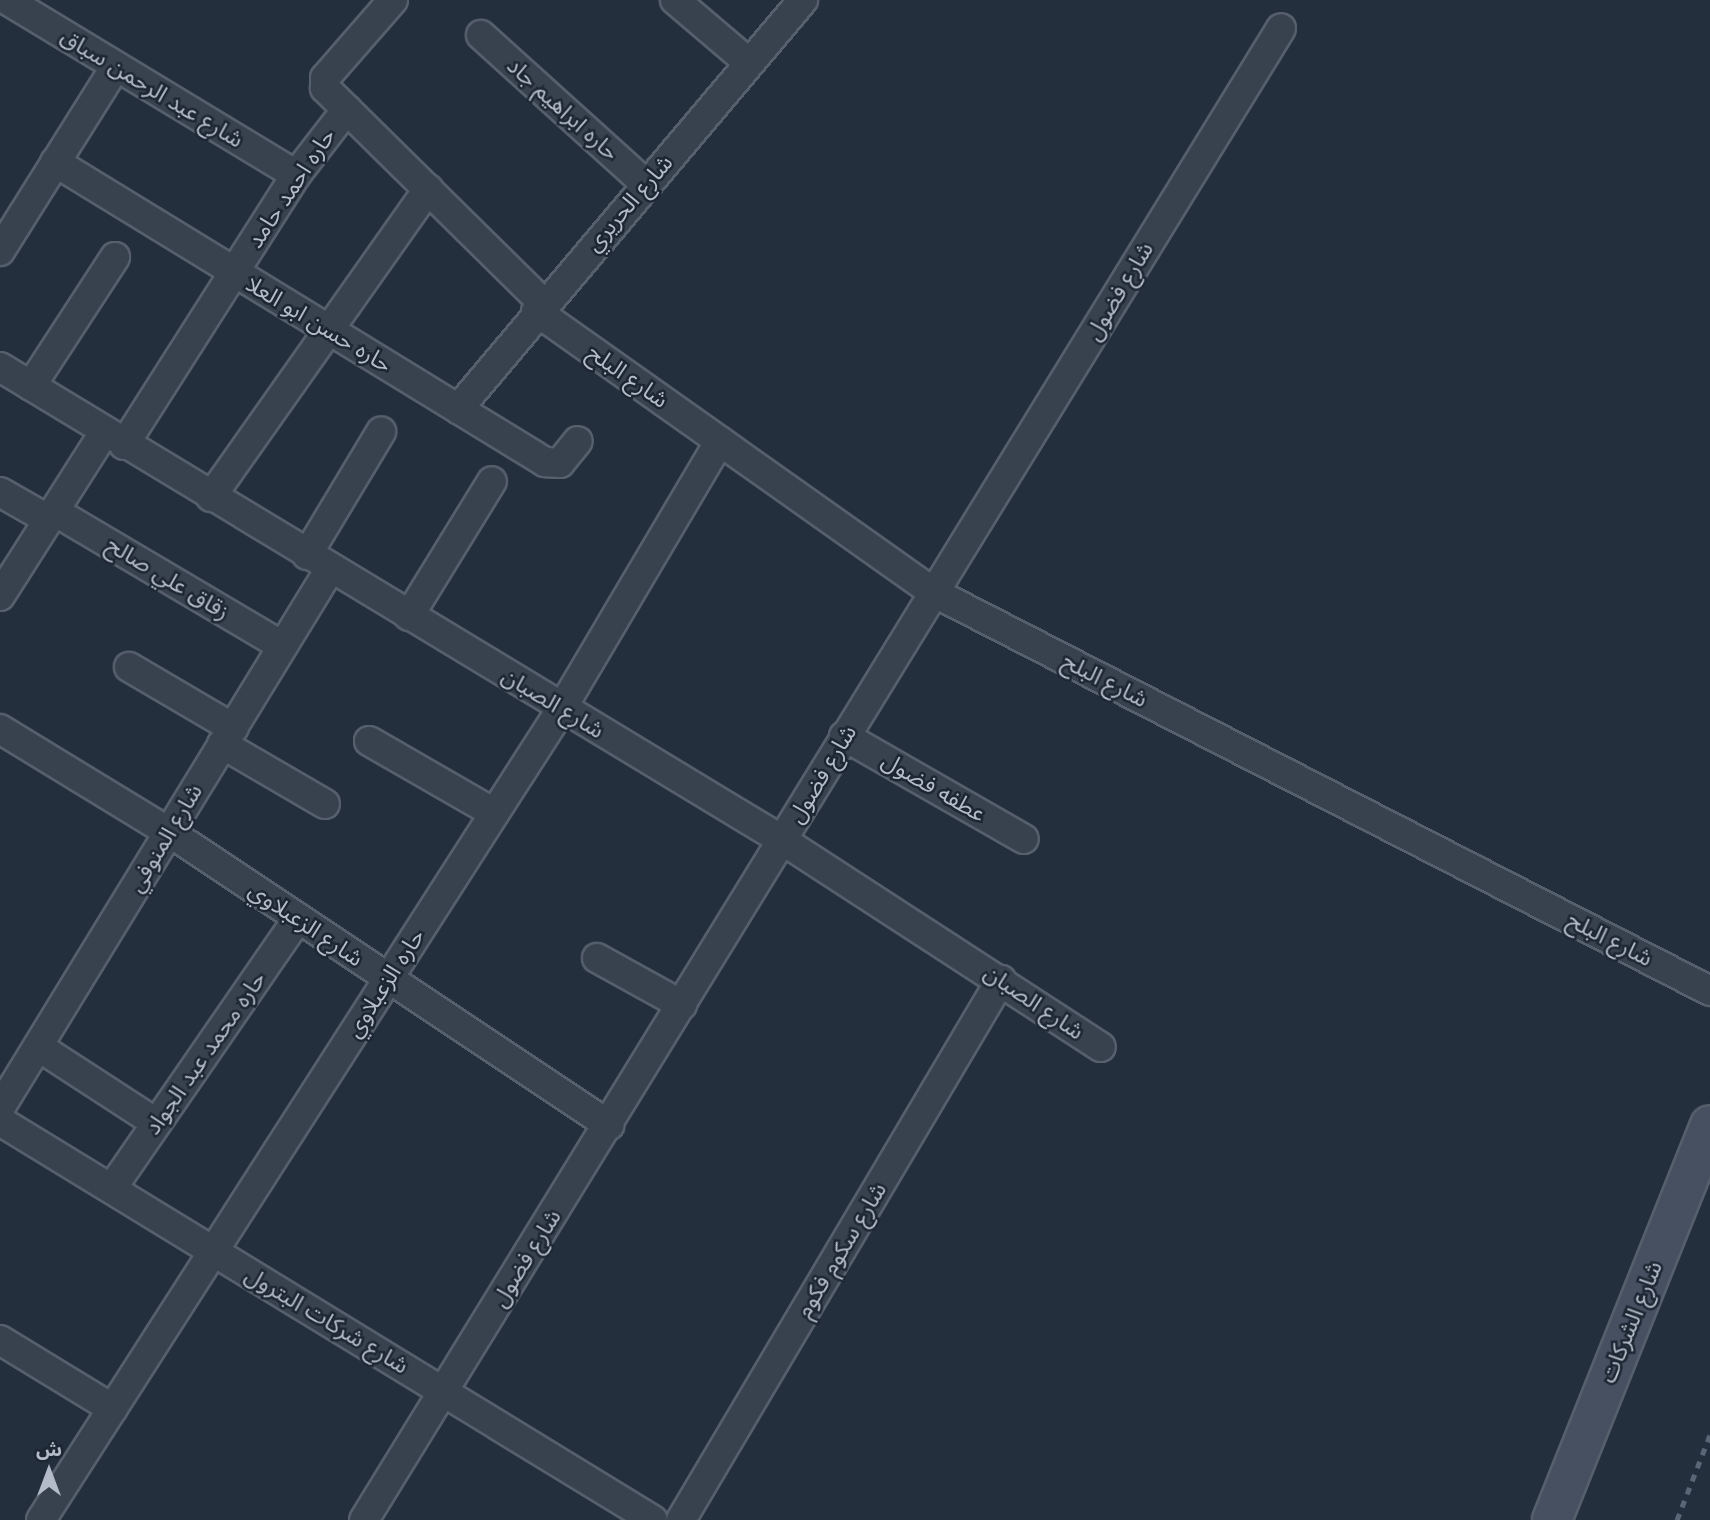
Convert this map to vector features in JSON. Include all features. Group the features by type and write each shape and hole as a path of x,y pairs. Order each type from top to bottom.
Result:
{"main road":[{"name":"شارع الشركات","path":"1552,1520 1710,1125"}],"street":[{"name":"شارع عبد الرحمن سباق","path":"7,0 296,175"},
{"name":"شارع البلح","path":"393,0 325,78 325,88 428,189 539,307 720,441 935,593 1710,991"},
{"path":"675,0 749,63"},
{"name":"شارع الحريري","path":"458,409 539,307 803,0"},
{"name":"شارع فضول","path":"363,1520 609,1125 844,736 935,593 1281,28"},
{"name":"حاره ابراهيم جاد","path":"481,35 645,183"},
{"path":"0,251 116,66"},
{"name":"حاره احمد حامد","path":"0,596 51,515 114,439 234,272 296,175 346,108"},
{"name":"حاره حسن ابو العلا","path":"55,162 551,464 578,441"},
{"path":"211,497 326,328 428,189"},
{"path":"30,386 115,257"},
{"name":"شارع الصبان","path":"0,367 114,439 782,840 1101,1047"},
{"name":"شارع المنوفي","path":"0,1108 282,646 381,432"},
{"name":"حاره الزعبلاوي","path":"41,1520 562,708 720,441"},
{"path":"409,616 492,481"},
{"name":"زقاق علي صالح","path":"0,492 51,515 282,646"},
{"path":"129,667 325,804"},
{"name":"شارع الزعبلاوي","path":"0,729 169,832 609,1125"},
{"name":"عطفه فضول","path":"844,736 1024,839"},
{"path":"369,741 494,813"},
{"name":"حاره محمد عبد الجواد","path":"112,1188 298,918"},
{"path":"597,958 682,1005"},
{"name":"شارع سكوم فكوم","path":"681,1520 1001,980"},
{"path":"39,1048 156,1123"},
{"name":"شارع شركات البترول","path":"0,1121 653,1520"},
{"path":"0,1340 113,1409"}],"railway":[{"path":"1677,1520 1710,1435"}]}
